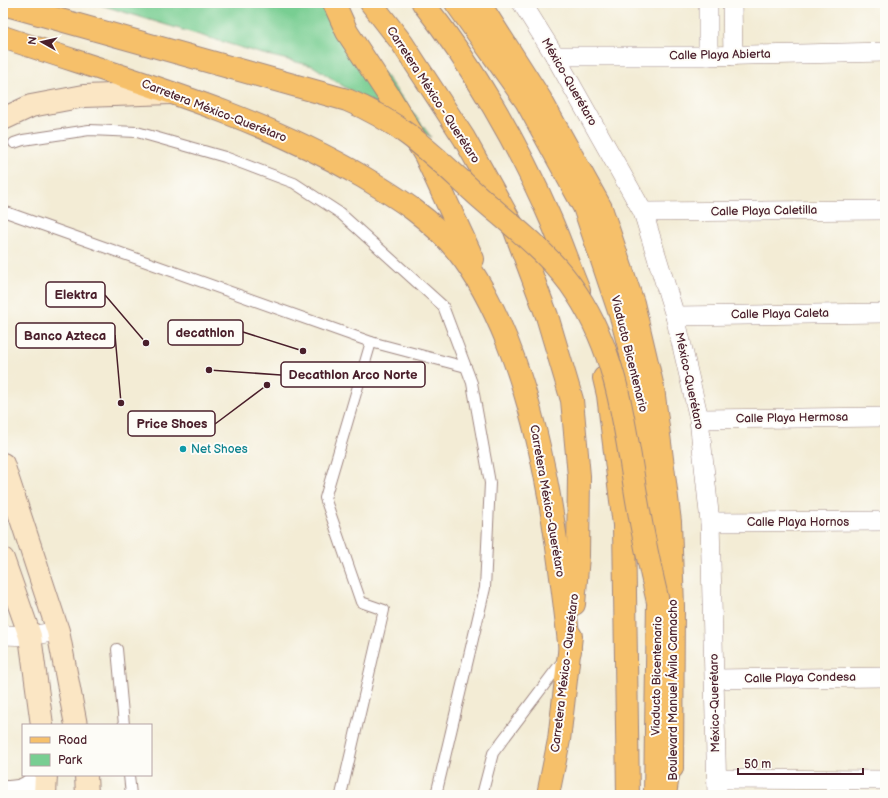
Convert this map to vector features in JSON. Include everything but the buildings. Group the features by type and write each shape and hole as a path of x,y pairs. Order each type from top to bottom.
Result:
{"main road":[{"path":"334,3 347,32 426,155 470,252 500,325"},
{"name":"Carretera México - Querétaro","path":"371,3 402,43 464,138 514,228 547,316 572,400 579,476 578,556 570,651 559,740 548,795"},
{"path":"423,3 436,19 501,119 551,220 586,310 606,387 624,525 628,795"},
{"name":"Viaducto Bicentenario","path":"456,3 526,101 584,207 604,262 622,320 642,397 651,466 656,524 658,602 655,795"},
{"name":"Boulevard Manuel Ávila Camacho","path":"479,3 541,100 601,208 633,303 653,388 670,522 674,607 672,795"},
{"path":"3,4 346,100 368,108 388,119 417,139 538,249 562,274 577,293 590,314 607,353 620,396 638,506 658,602"},
{"name":"Carretera México-Querétaro","path":"3,37 171,93 250,122 329,157 402,200 422,216 457,250 483,288 518,369 538,440 555,536 570,651"},
{"path":"3,119 31,106 84,96 171,93"},
{"path":"3,464 58,631 76,724"},
{"path":"3,559 30,636 42,724"},
{"path":"665,795 672,749"},
{"path":"45,795 46,776"},
{"path":"86,776 87,795"}],"street":[{"name":"México-Querétaro","path":"522,3 555,56 643,212 675,316 698,419 710,522 717,787"},
{"path":"708,3 708,56"},
{"path":"732,3 732,56"},
{"name":"Calle Playa Abierta","path":"555,56 732,56 885,52"},
{"name":"Calle Playa Caletilla","path":"643,212 885,210"},
{"name":"Calle Playa Caleta","path":"675,316 885,313"},
{"name":"Calle Playa Hermosa","path":"698,419 885,417"},
{"name":"Calle Playa Hornos","path":"710,522 885,521"},
{"path":"3,635 30,636 58,631"},
{"name":"Calle Playa Condesa","path":"715,679 885,677"},
{"path":"3,794 26,789 33,785 38,776"},
{"path":"717,787 885,780"}],"lane":[{"path":"14,143 23,140 89,130 137,132 225,157 294,183 340,213 443,306 472,383 490,483 485,588 436,795"},
{"path":"3,211 371,342 466,367"},
{"path":"340,795 384,610 361,602 324,498 371,342"},
{"path":"117,649 124,724"},
{"path":"482,795 493,753 570,651"},
{"path":"129,776 131,795"}],"green space":[{"path":"94,3 325,3 388,79 431,137 386,109 346,88 313,66 259,53"}],"place":[{"name":"Elektra","path":"146,343"},
{"name":"decathlon","path":"303,351"},
{"name":"Decathlon Arco Norte","path":"209,370"},
{"name":"Price Shoes","path":"267,385"},
{"name":"Banco Azteca","path":"121,403"},
{"name":"Net Shoes","path":"183,449"}]}
